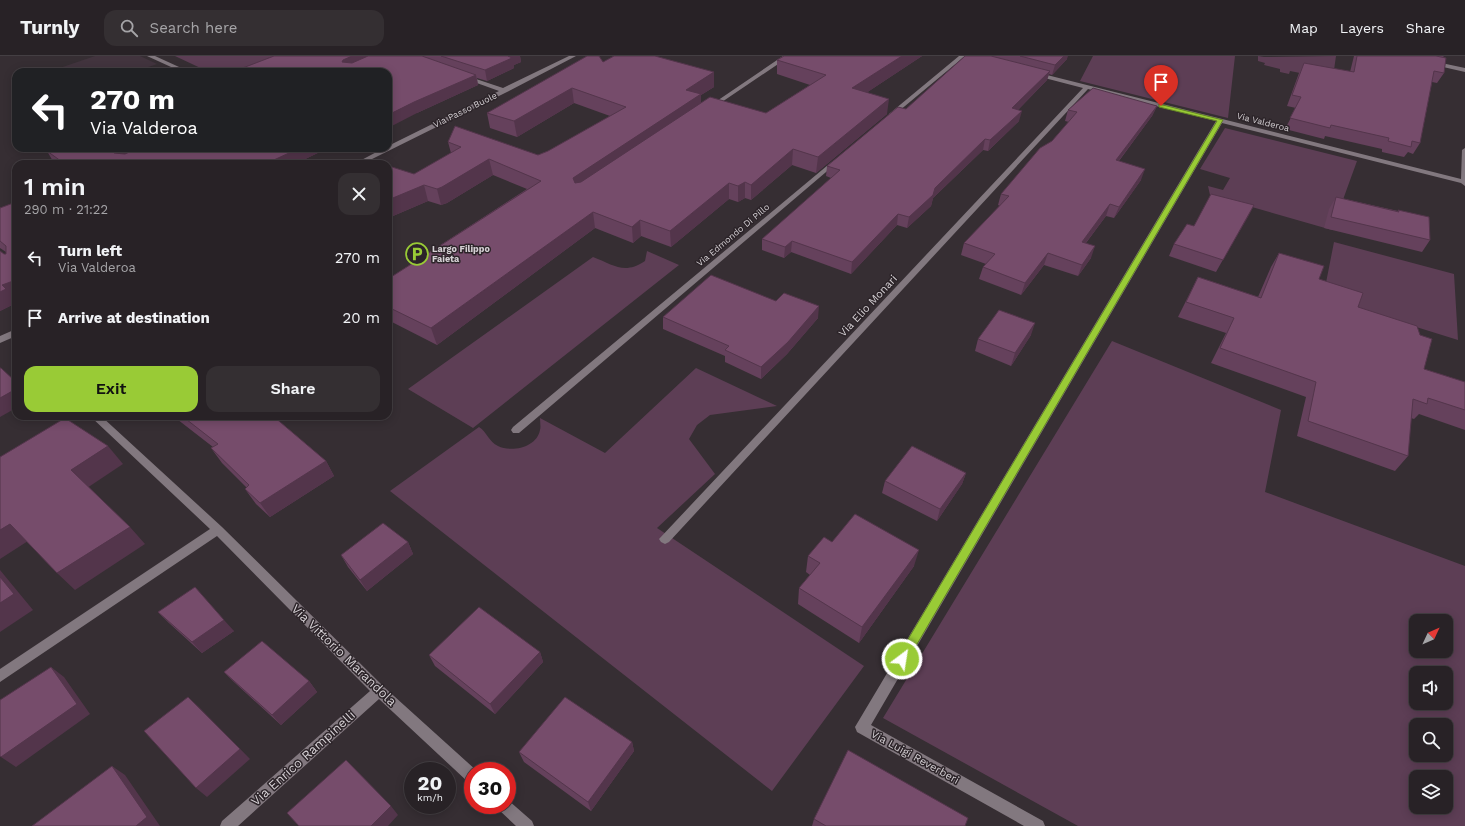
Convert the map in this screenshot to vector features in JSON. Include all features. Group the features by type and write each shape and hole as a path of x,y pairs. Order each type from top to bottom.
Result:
{"street":[{"path":"150,56 178,68"},
{"name":"Via Passo Buole","path":"392,147 573,56"},
{"path":"703,113 787,56"},
{"path":"882,123 963,56 971,58"},
{"path":"1426,62 1465,70"},
{"name":"Via Valderoa","path":"1025,72 1465,182"},
{"path":"461,76 505,91"},
{"name":"Via Elio Monari","path":"665,539 1087,87"},
{"name":"Via Luigi Reverberi","path":"1038,826 862,727 1220,120"},
{"path":"1465,150 1465,182"},
{"name":"Via Passo Buole","path":"365,160 381,152"},
{"name":"Via Edmondo Di Pillo","path":"516,430 840,158"},
{"path":"0,340 12,334"},
{"name":"Via Vittorio Marandola","path":"99,420 218,530 379,691 464,769"},
{"path":"0,676 218,530"},
{"name":"Via Enrico Rampinelli","path":"227,826 379,691"},
{"path":"514,814 527,826"}],"shaded area":[{"path":"95,56 140,56 157,64 146,68 60,68"},
{"path":"175,56 279,56 248,68 200,68"},
{"path":"1093,56 1235,56 1228,118 1080,81"},
{"path":"1258,56 1336,56 1334,70 1310,75 1290,71 1289,74 1280,72 1280,69 1264,65 1265,63 1258,61"},
{"path":"1225,128 1357,161 1332,230 1210,195 1208,186 1223,190 1230,178 1200,169"},
{"path":"1334,242 1454,274 1458,340 1323,298"},
{"path":"647,251 679,265 473,428 408,389 593,257 625,268 638,265 645,261"},
{"path":"1112,341 1281,410 1265,492 1465,566 1465,826 1078,826 883,718"},
{"path":"696,368 777,406 710,415 697,425 689,439 715,474 657,528 864,666 772,791 390,491 479,427 492,442 498,446 510,449 517,448 529,444 538,436 540,429 540,418 605,453"}],"building":[{"path":"274,56 352,56 343,60 342,62 352,63 368,56 422,56 476,75 392,113 392,68 243,68"},
{"path":"441,56 508,56 512,58 485,70"},
{"path":"587,56 599,56 603,62 614,56 655,56 714,72 686,90 701,94 573,178 575,183 581,182 710,97 766,113 826,75 777,60 784,56 902,56 852,88 889,99 818,157 793,149 751,185 745,182 738,186 729,183 670,231 640,220 632,227 593,212 431,328 392,309 392,276 541,181 489,159 442,187 437,189 424,185 392,198 392,167 414,174 461,147 448,142 455,126 538,155 548,151 626,107 572,88 514,121 487,113"},
{"path":"965,56 991,56 1050,71 1012,108 1022,111 990,140 985,139 935,188 933,195 909,217 898,214 852,262 792,241 785,247 762,239 840,170 827,166 898,107 906,109"},
{"path":"1020,56 1064,56 1055,65"},
{"path":"1357,56 1436,56 1446,58 1444,73 1434,71 1420,143 1412,141 1411,147 1388,141 1389,138 1331,125 1330,128 1290,118 1301,97 1292,95 1304,63 1354,72"},
{"path":"1093,88 1157,106 1116,160 1145,169 1119,207 1110,204 1082,242 1095,246 1082,265 1048,253 1025,283 983,267 995,254 964,243 1009,196 1001,194 1040,148 1052,141 1077,112 1068,110"},
{"path":"48,152 114,152 125,154 129,152 291,152 274,160 59,160"},
{"path":"1211,194 1254,205 1223,260 1174,244 1187,224 1194,226"},
{"path":"1336,197 1399,212 1398,210 1429,217 1430,240 1331,217"},
{"path":"12,204 12,281 2,285 6,289 0,292 0,251 6,254 6,246 0,241 0,208"},
{"path":"1279,253 1324,266 1319,279 1363,293 1358,307 1417,326 1420,335 1432,339 1424,369 1465,382 1465,410 1428,398 1427,404 1413,399 1408,456 1308,421 1316,382 1220,348 1234,318 1186,302 1198,277 1261,298"},
{"path":"711,275 776,301 784,293 819,306 788,342 761,367 725,350 729,346 663,317"},
{"path":"999,310 1035,323 1015,353 978,339"},
{"path":"1,368 12,378 12,391 0,398"},
{"path":"62,420 68,420 108,446 71,470 130,527 57,573 10,524 0,530 0,457"},
{"path":"187,420 278,420 326,461 260,503 245,489 249,485 211,448 218,444"},
{"path":"912,446 966,473 940,509 885,481"},
{"path":"855,514 919,550 862,627 799,588 820,563 808,556 824,537 832,542"},
{"path":"383,523 408,542 360,580 341,555"},
{"path":"0,577 14,594 0,603"},
{"path":"195,587 224,620 192,642 158,612"},
{"path":"479,607 540,652 490,704 429,655"},
{"path":"262,641 309,681 272,715 224,672"},
{"path":"51,667 77,704 1,757 0,700"},
{"path":"188,697 240,749 196,788 144,731"},
{"path":"565,697 632,742 588,802 519,752"},
{"path":"848,750 968,818 965,826 826,826 814,819"},
{"path":"346,760 391,806 371,826 299,826 287,813"},
{"path":"112,766 147,817 136,826 32,826"}],"place":[{"name":"Largo Filippo Faieta","path":"417,254"}],"route":[{"path":"902,659 1220,120 1161,106"}]}
